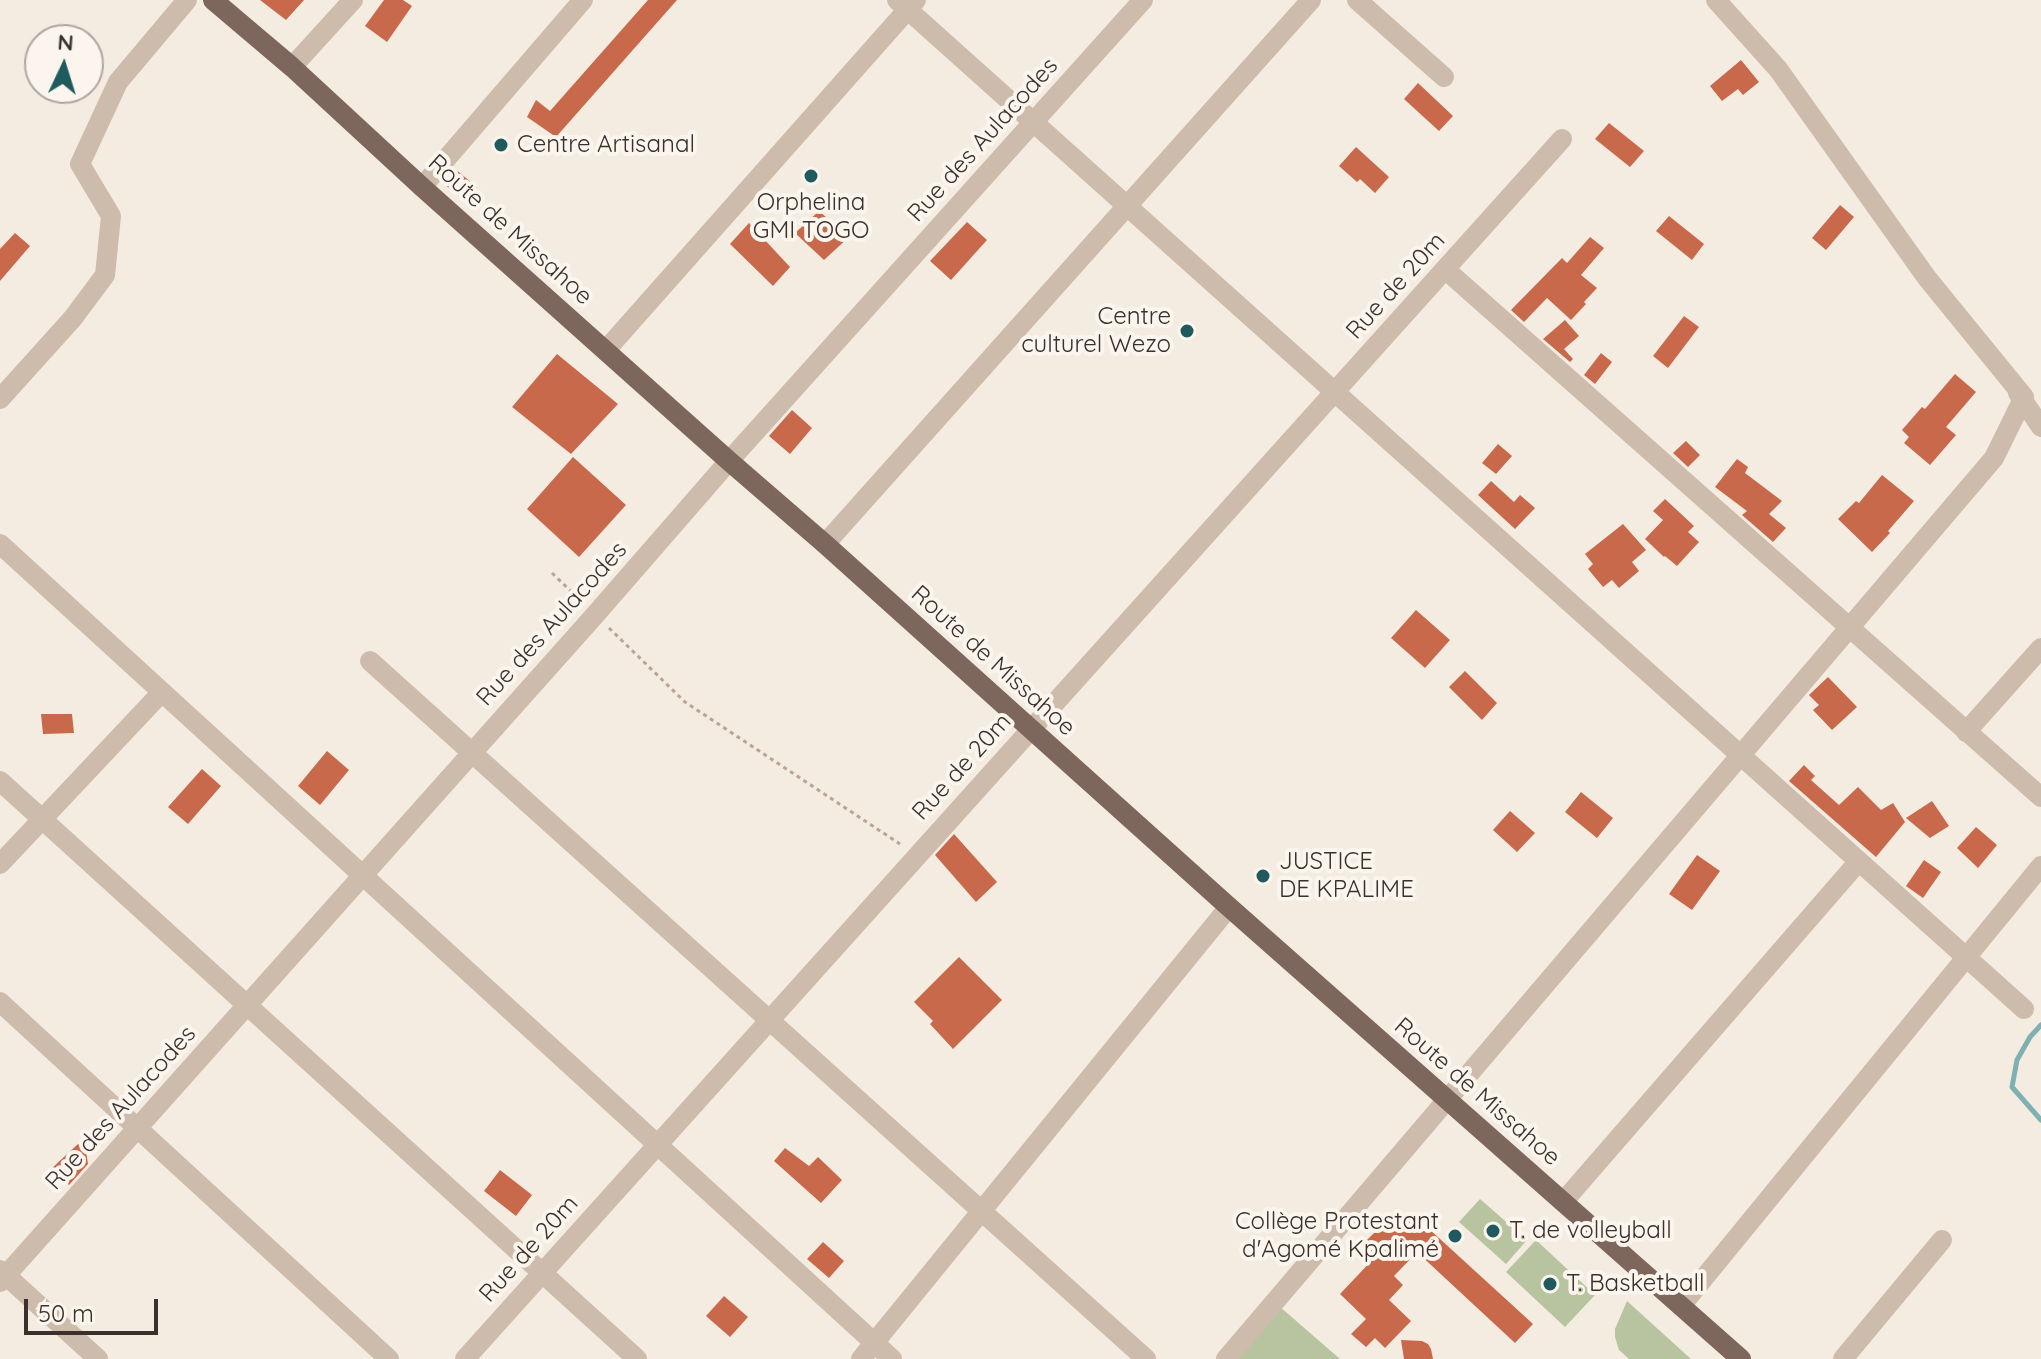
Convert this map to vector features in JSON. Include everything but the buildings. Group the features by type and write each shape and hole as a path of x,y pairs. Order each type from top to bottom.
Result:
{"main road":[{"name":"Route de Missahoe","path":"213,0 292,67 422,187 1229,907 1741,1359"}],"street":[{"path":"0,399 73,318 105,275 111,216 80,164 118,82 187,0"},
{"path":"292,67 353,0"},
{"path":"422,187 583,0"},
{"name":"Rue des Aulacodes","path":"2,1276 1143,0"},
{"path":"825,544 1311,0"},
{"path":"1357,0 1444,77"},
{"path":"1226,1359 1994,458 2024,397 1927,278 1778,69 1716,0"},
{"path":"606,350 907,3 1127,206 2024,1009"},
{"path":"1813,106 1886,200 2041,427"},
{"name":"Rue de 20m","path":"465,1359 1562,139"},
{"path":"1446,270 2041,797"},
{"path":"0,544 892,1359"},
{"path":"1966,732 2041,648"},
{"path":"370,661 1146,1359"},
{"path":"0,864 162,692"},
{"path":"0,781 637,1359"},
{"path":"1563,1202 1859,861"},
{"path":"1681,1306 2041,866"},
{"path":"861,1359 1229,907"},
{"path":"0,1002 389,1359"},
{"path":"1843,1359 1942,1240"},
{"path":"2,1276 98,1359"}],"path":[{"path":"552,573 685,702 917,855"}],"green space":[{"name":"T. de volleyball","path":"1480,1199 1527,1240 1506,1264 1459,1222"},
{"name":"T. Basketball","path":"1536,1240 1595,1295 1565,1327 1506,1272"},
{"path":"1627,1301 1691,1359 1629,1359 1619,1350 1615,1329"},
{"path":"1279,1306 1340,1359 1230,1359"}],"waterway":[{"path":"2041,1025 2017,1060 2012,1087 2041,1120"}],"place":[{"name":"Centre Artisanal","path":"501,145"},
{"name":"Orphelina GMI TOGO","path":"811,176"},
{"name":"Centre culturel Wezo","path":"1187,331"},
{"name":"JUSTICE DE KPALIME","path":"1263,876"},
{"name":"T. de volleyball","path":"1493,1231"},
{"name":"Collège Protestant d'Agomé Kpalimé","path":"1455,1236"},
{"name":"T. Basketball","path":"1550,1284"}]}
